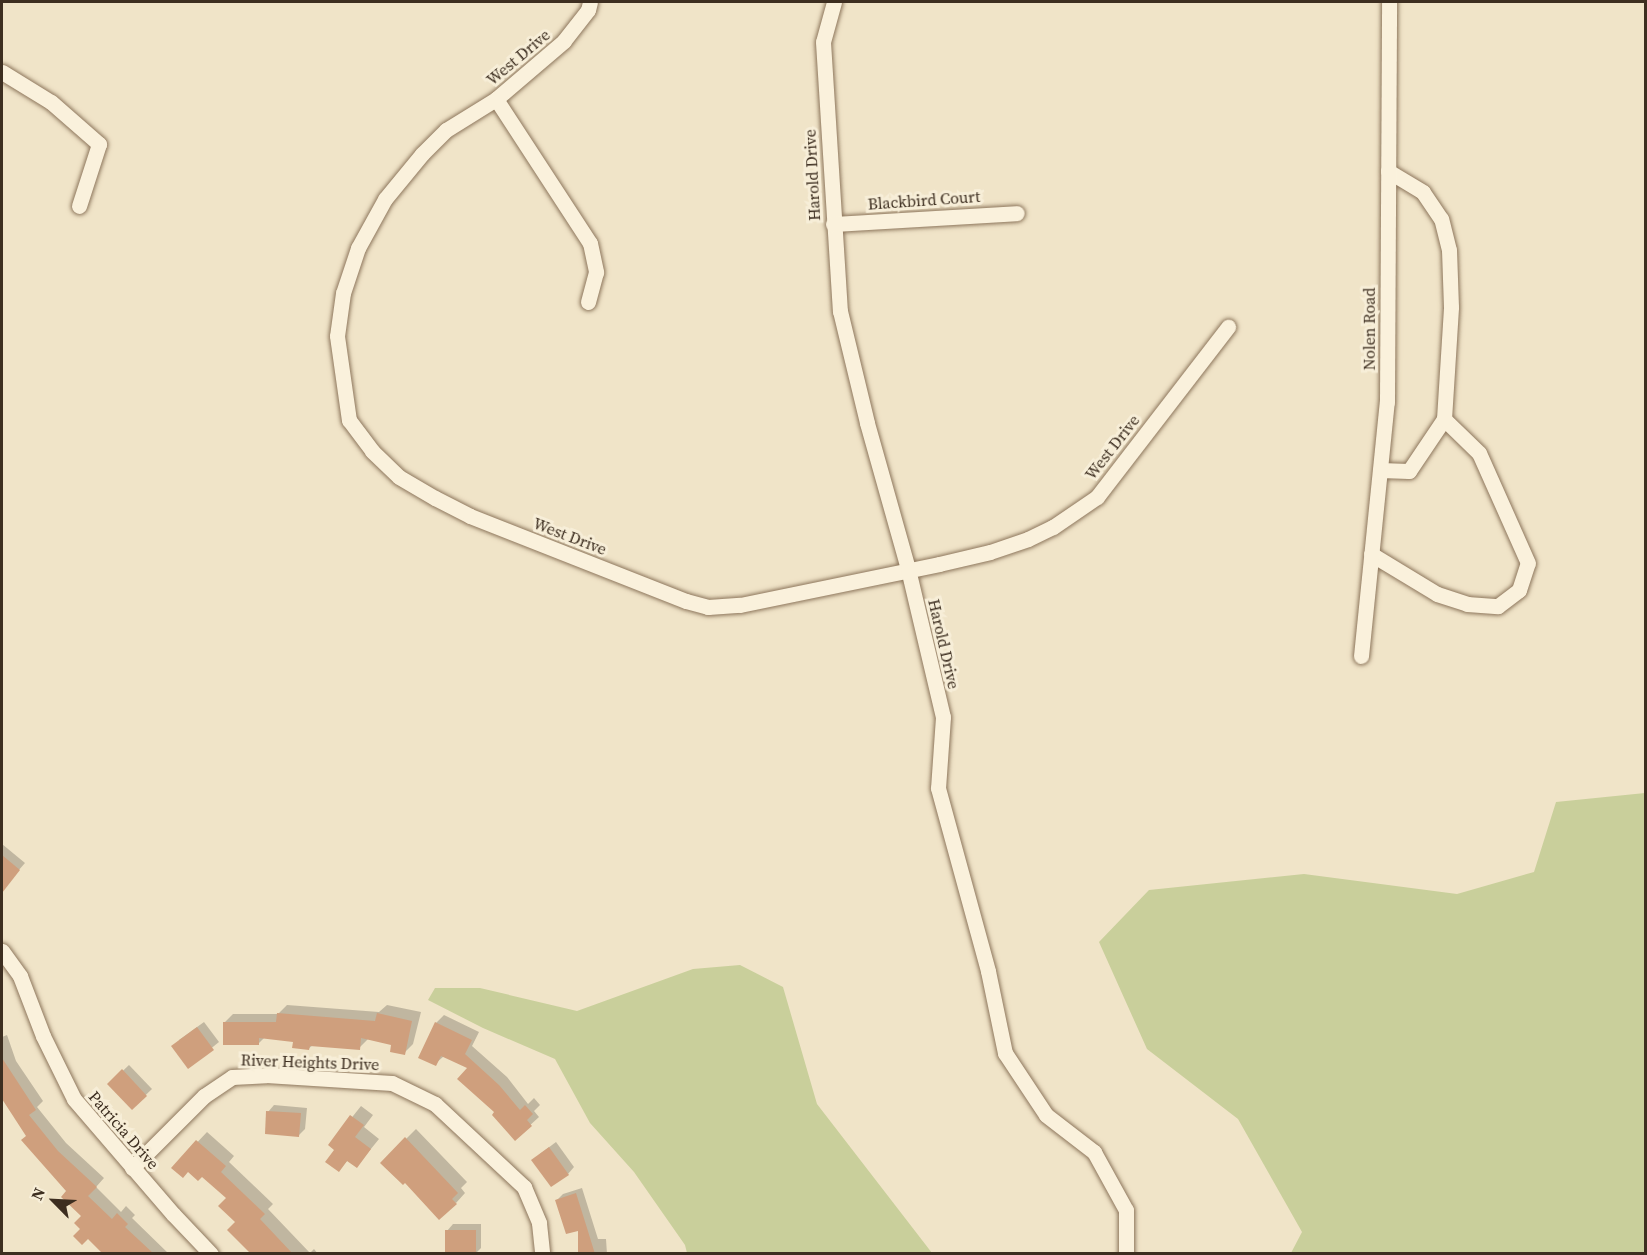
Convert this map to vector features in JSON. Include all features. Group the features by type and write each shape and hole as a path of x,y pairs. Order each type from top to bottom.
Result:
{"street":[{"name":"West Drive","path":"590,2 588,10 564,41 496,99 446,130 422,154 385,199 358,248 343,293 337,336 349,420 372,451 399,477 471,516 686,601 708,607 740,605 990,552 1028,539 1053,527 1096,497 1228,327"},
{"name":"Harold Drive","path":"834,2 823,42 840,311 867,423 908,569 943,717 938,788 988,971 1005,1053 1046,1115 1094,1152 1126,1210 1126,1254"},
{"name":"Nolen Road","path":"1361,656 1387,402 1389,2"},
{"path":"2,72 51,102 99,144 79,206"},
{"path":"496,99 590,243 596,272 588,302"},
{"path":"1380,470 1409,471 1444,419 1451,307 1449,250 1441,219 1423,192 1388,171"},
{"name":"Blackbird Court","path":"833,224 1017,213"},
{"path":"1371,554 1437,594 1467,604 1498,606 1519,590 1528,563 1479,453 1444,419"},
{"name":"Patricia Drive","path":"2,951 20,976 43,1036 74,1099 132,1168 211,1254"},
{"name":"River Heights Drive","path":"132,1168 204,1096 232,1077 266,1075 392,1083 435,1104 524,1187 539,1223 542,1254"}],"green space":[{"path":"1645,793 1645,1253 1291,1253 1302,1232 1238,1119 1147,1049 1099,942 1149,890 1304,874 1457,894 1534,872 1556,802"},
{"path":"740,965 783,987 817,1104 932,1253 687,1253 685,1245 634,1172 590,1123 555,1059 483,1028 428,1000 435,988 480,988 577,1011 693,969"}],"building":[{"path":"2,855 20,870 2,893"},
{"path":"277,1013 375,1021 377,1013 412,1021 405,1055 390,1052 391,1045 361,1038 360,1050 310,1046 309,1050 292,1048 293,1042 259,1038 259,1045 223,1045 223,1022 276,1022"},
{"path":"435,1022 472,1040 465,1054 499,1085 520,1110 525,1105 533,1114 527,1120 532,1126 515,1141 492,1115 494,1112 457,1079 467,1068 441,1056 436,1066 418,1058"},
{"path":"197,1027 214,1050 188,1069 171,1046"},
{"path":"2,1058 36,1110 29,1115 58,1151 97,1187 88,1196 112,1219 117,1213 128,1224 125,1227 154,1254 103,1254 88,1239 82,1245 73,1236 80,1229 74,1223 81,1216 61,1197 66,1191 21,1140 26,1136 2,1099"},
{"path":"122,1069 147,1096 132,1110 107,1084"},
{"path":"266,1111 301,1113 299,1137 265,1134"},
{"path":"350,1115 364,1125 355,1137 371,1149 357,1168 347,1161 339,1172 325,1162 334,1150 328,1145"},
{"path":"405,1137 458,1193 452,1199 457,1204 439,1220 405,1183 403,1185 380,1163"},
{"path":"196,1140 226,1166 221,1172 265,1214 260,1219 293,1254 251,1254 227,1230 235,1222 218,1206 226,1198 202,1177 198,1181 188,1172 183,1178 171,1168"},
{"path":"549,1147 569,1175 551,1187 531,1160"},
{"path":"576,1193 595,1254 578,1254 578,1231 566,1234 555,1200"},
{"path":"445,1230 476,1230 476,1254 445,1254"}]}
